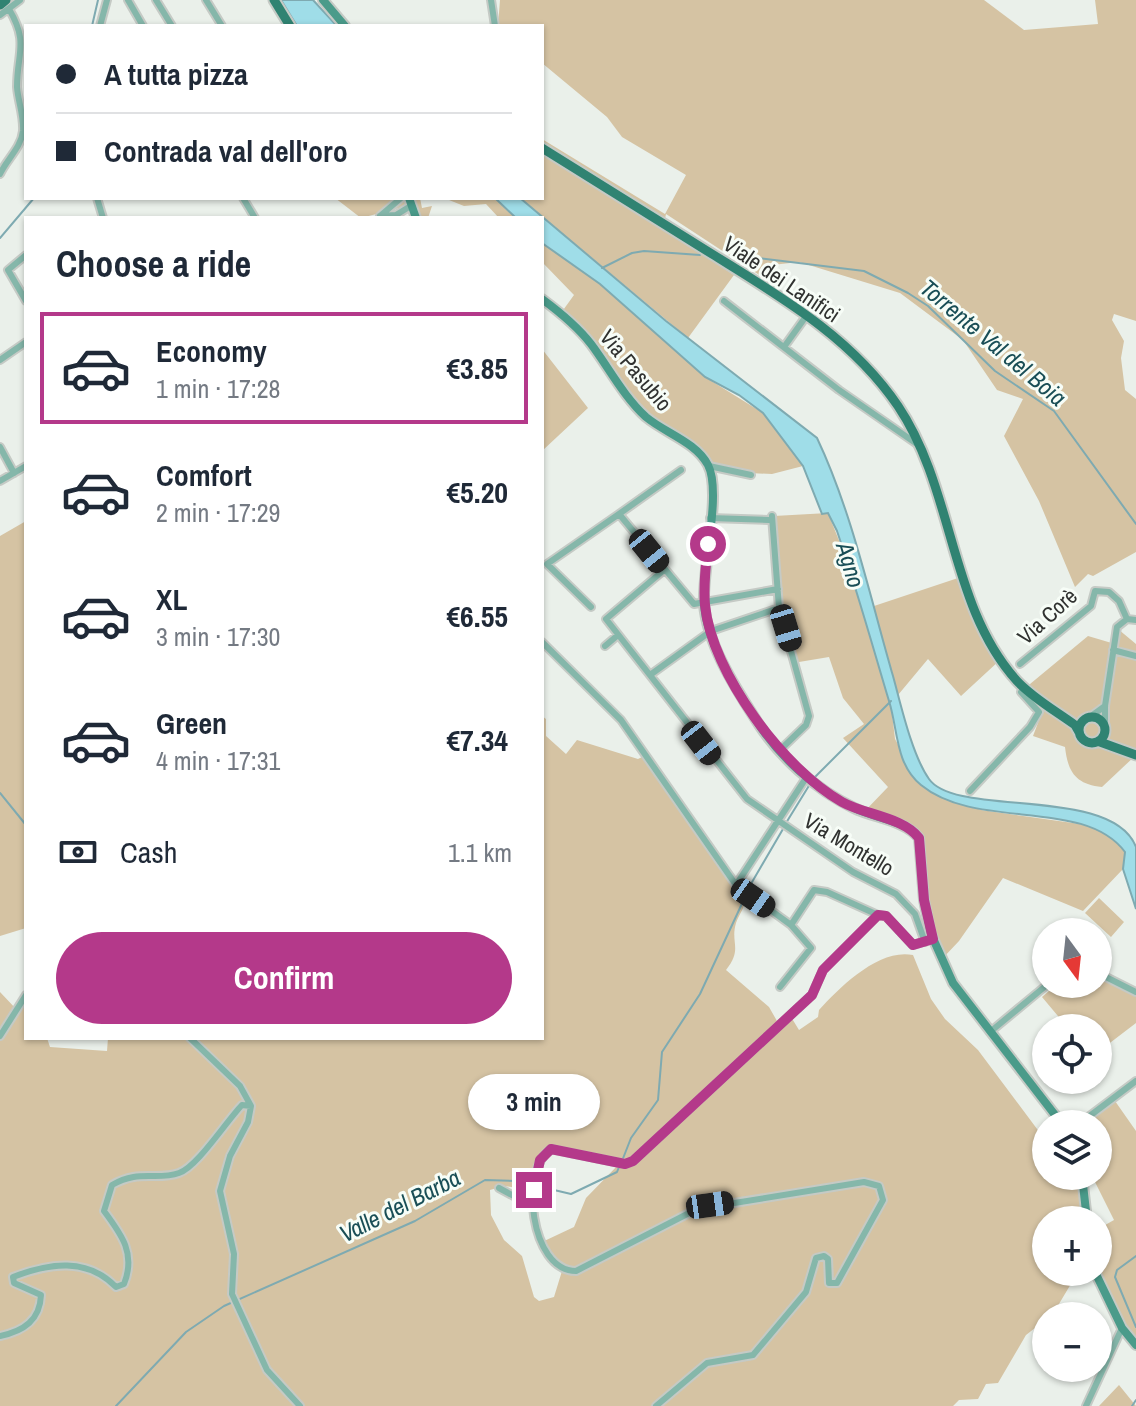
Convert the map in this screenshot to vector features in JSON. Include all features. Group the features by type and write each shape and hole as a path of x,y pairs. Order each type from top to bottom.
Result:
{"main road":[{"path":"274,0 288,24"},
{"path":"323,0 343,24"},
{"name":"Viale dei Lanifici","path":"544,149 808,314 839,339 883,386 922,448 980,626 1003,664 1025,688 1075,725 1085,742 1100,742 1134,754"},
{"name":"Via Pasubio","path":"544,300 568,318 584,336 644,415 686,443 709,466"},
{"path":"709,466 713,491 704,603 711,631 753,715 780,750 811,781 857,810 909,829 919,838 929,940 953,983 1051,1110"},
{"name":"Viale dei Lanifici","path":"1049,706 1076,718 1098,718 1134,754"},
{"path":"1079,732 1081,723 1089,717"},
{"path":"1100,742 1106,729"},
{"path":"1102,1286 1122,1328 1136,1345"}],"street":[{"path":"0,15 5,5 20,0"},
{"path":"101,24 107,0"},
{"path":"128,0 142,24"},
{"path":"156,0 171,24"},
{"path":"206,0 221,24"},
{"path":"491,0 495,24"},
{"path":"0,174 3,162 19,144 23,130 17,86 23,50 19,25 5,5"},
{"path":"380,216 399,200"},
{"path":"396,215 409,202"},
{"path":"388,216 400,216"},
{"path":"24,257 8,270 24,298"},
{"path":"724,301 922,448"},
{"path":"784,347 808,314"},
{"path":"0,360 24,343"},
{"path":"0,447 14,473"},
{"path":"709,466 751,475"},
{"path":"0,481 24,467"},
{"path":"591,607 547,564 681,470"},
{"path":"619,514 689,601 704,603 778,589"},
{"path":"710,518 770,518 779,608 809,716 806,725 780,750"},
{"name":"Via Montello","path":"664,570 606,619 747,799 853,872 896,894 919,921 929,940"},
{"name":"Via Corè","path":"1020,664 1091,606 1095,591 1101,589 1119,601 1127,619"},
{"path":"650,675 711,631 779,608"},
{"path":"1106,729 1105,706 1117,627 1127,619 1136,620"},
{"path":"605,646 618,635"},
{"path":"544,644 621,720 736,885 791,925 811,948 780,987"},
{"path":"1113,650 1136,656"},
{"path":"970,791 1030,727 1039,712 1021,692 1025,688"},
{"path":"1089,717 1105,706"},
{"path":"736,885 778,821 811,781"},
{"path":"791,925 814,890 827,892 886,916 913,945 929,940"},
{"path":"656,1406 707,1363 753,1355 811,1284 816,1258 824,1256 828,1259 829,1283 837,1283 883,1200 879,1186 864,1182 831,1185 710,1205 576,1271 562,1270 547,1254 532,1206 540,1160 551,1149 621,1163 633,1161 812,995 823,970 878,915"},
{"path":"1112,980 1136,992"},
{"path":"990,1032 1032,997"},
{"path":"0,1036 24,998"},
{"path":"192,1040 240,1086 251,1106 248,1122 230,1156 220,1191 234,1254 232,1294 267,1370 300,1406"},
{"path":"1097,1110 1136,1081"},
{"path":"0,1336 28,1326 40,1307 41,1295 14,1283 13,1277 34,1269 81,1264 104,1274 116,1287 124,1284 130,1261 128,1247 104,1211 112,1185 123,1178 149,1173 177,1174 198,1163 208,1142 231,1116 242,1105 251,1106"},
{"path":"499,1188 532,1206"},
{"path":"1086,1406 1122,1328"}],"shaded area":[{"path":"500,0 984,0 1024,30 1098,24 1095,0 1136,0 1136,321 1114,314 1112,320 1124,341 1121,358 1125,390 1136,399 1136,552 1093,576 1088,574 1075,587 1039,501 1004,436 1023,399 997,390 963,340 900,293 799,262 772,265 770,282 666,214 663,229 734,275 688,338 522,200 544,200 544,140 665,214 686,175 622,137 607,117 544,65 544,24 498,24"},
{"path":"338,200 420,200 422,208 432,206 429,216 418,216 407,206 358,216"},
{"path":"449,200 497,200 514,216 497,216 486,204 464,206"},
{"path":"544,244 600,284 705,377 763,413 803,466 772,474 708,471 694,454 644,414 561,313 574,295 544,264"},
{"path":"544,352 588,408 544,449"},
{"path":"828,513 848,563 891,705 895,739 920,785 981,810 1087,825 1114,837 1125,852 1123,869 1083,911 1003,878 959,941 942,959 934,941 919,838 902,825 863,813 888,787 843,738 864,724 843,698 829,657 793,663 784,629 774,516"},
{"path":"24,522 24,929 0,936 0,536"},
{"path":"964,576 1000,660 961,696 928,659 898,695 871,607"},
{"path":"1118,629 1136,644 1136,755 1102,787 1075,776 1068,764 1065,747 1033,736 1044,707 1024,689 1088,636 1115,644"},
{"path":"544,718 546,736 566,754 577,740 638,759 646,755 726,874 743,894 744,906 735,930 734,957 726,970 769,1007 777,1021 788,1012 799,1030 818,1017 819,1010 861,971 887,957 913,955 931,999 945,1019 978,1050 1032,1122 1032,1190 1089,1190 1090,1206 1032,1206 1032,1286 1070,1286 1060,1302 1032,1302 1032,1330 1026,1335 998,1383 986,1384 978,1399 959,1400 953,1406 0,1406 0,992 17,1010 24,1000 24,1040 48,1040 50,1047 107,1051 108,1040 544,1040","holes":["550,1147 619,1164 586,1198 574,1227 540,1243 549,1261 562,1271 554,1297 539,1301 534,1297 522,1256 504,1240 491,1215 490,1190 504,1186 532,1190 541,1154"]},
{"path":"1099,898 1124,922 1112,936 1112,918 1090,918 1085,913"},
{"path":"1112,980 1136,993 1136,1023 1112,1041 1112,1014 1056,1014 1043,998 1112,998"},
{"path":"1115,1101 1136,1131 1136,1341 1130,1336 1105,1286 1112,1286 1114,1220 1112,1206 1107,1206 1099,1190 1112,1190 1112,1110 1102,1110"},
{"path":"1119,1385 1136,1406 1099,1406"}],"water":[{"path":"281,0 313,0 335,24 296,24"},
{"path":"497,200 522,200 541,216 514,216"},
{"name":"Agno","path":"544,218 666,321 817,438 850,525 912,744 929,779 945,791 969,797 1067,809 1097,816 1121,828 1136,847 1136,909 1123,869 1125,852 1107,835 1084,825 1057,819 999,812 944,799 913,777 902,757 889,701 837,531 828,513 822,514 803,466 763,413 739,395 705,377 600,284 544,244"}],"waterway":[{"path":"92,24 98,0"},
{"path":"0,238 32,200"},
{"name":"Torrente Val del Boia","path":"602,268 632,253 644,251 700,255"},
{"name":"Torrente Val del Boia","path":"734,255 864,271 928,306 995,371 1054,411 1136,524"},
{"name":"Valle del Barba","path":"813,779 891,701"},
{"name":"Valle del Barba","path":"786,823 810,784"},
{"path":"0,793 24,823"},
{"name":"Valle del Barba","path":"748,889 783,829"},
{"name":"Valle del Barba","path":"622,1161 631,1138 658,1100 662,1052 700,994 746,895"},
{"name":"Valle del Barba","path":"116,1406 186,1332 224,1306 415,1221 485,1180 516,1181 571,1194 617,1172 619,1167"},
{"path":"1136,1256 1117,1270 1115,1277 1136,1327"},
{"path":"1132,1406 1136,1400"}],"route":[{"path":"534,1190 540,1160 551,1149 580,1152 625,1164 633,1161 669,1124 735,1069 812,995 823,970 878,915 886,916 913,945 933,939 924,900 923,849 915,833 857,810 816,786 771,741 753,715 717,648 706,613 708,544"}]}
